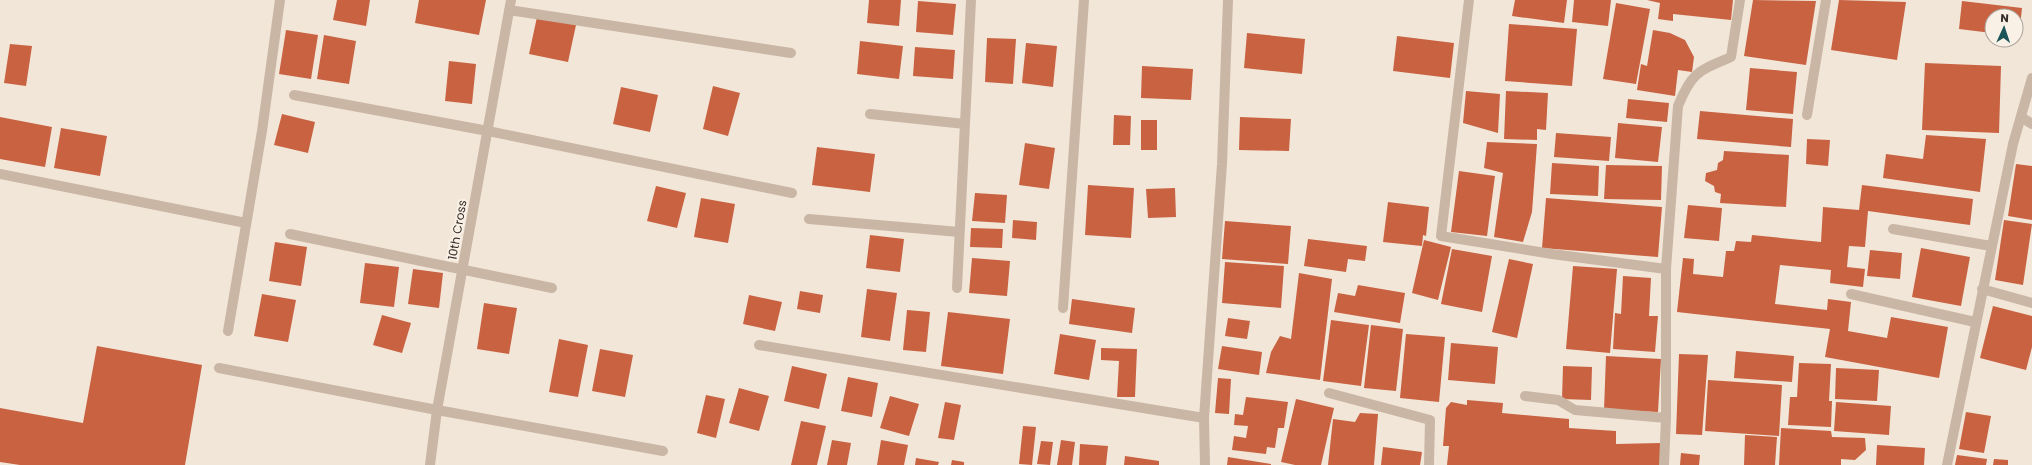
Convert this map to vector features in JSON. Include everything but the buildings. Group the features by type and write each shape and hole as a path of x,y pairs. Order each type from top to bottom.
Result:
{"street":[{"path":"228,331 262,131 280,0"},
{"path":"957,288 971,0"},
{"path":"1063,308 1084,0"},
{"path":"1205,465 1204,418 1222,164 1228,0"},
{"path":"1468,0 1441,236 1552,254 1666,270"},
{"path":"1664,465 1666,418 1666,270 1678,106 1686,86 1701,69 1731,57 1740,0"},
{"path":"1807,115 1826,0"},
{"path":"510,5 791,53"},
{"name":"10th Cross","path":"430,465 437,410 510,5"},
{"path":"1947,465 1975,322 2013,144 2032,78"},
{"path":"294,95 488,131 792,193"},
{"path":"870,114 965,124"},
{"path":"2021,117 2032,124"},
{"path":"0,174 246,223"},
{"path":"808,219 959,232"},
{"path":"1893,229 1991,246"},
{"path":"290,234 462,271 552,288"},
{"path":"1982,289 2032,303"},
{"path":"1851,294 1975,322"},
{"path":"759,345 1204,418"},
{"path":"219,368 437,410 663,451"},
{"path":"1329,393 1430,420 1429,465"},
{"path":"1525,396 1558,400 1575,410 1666,418"}]}
